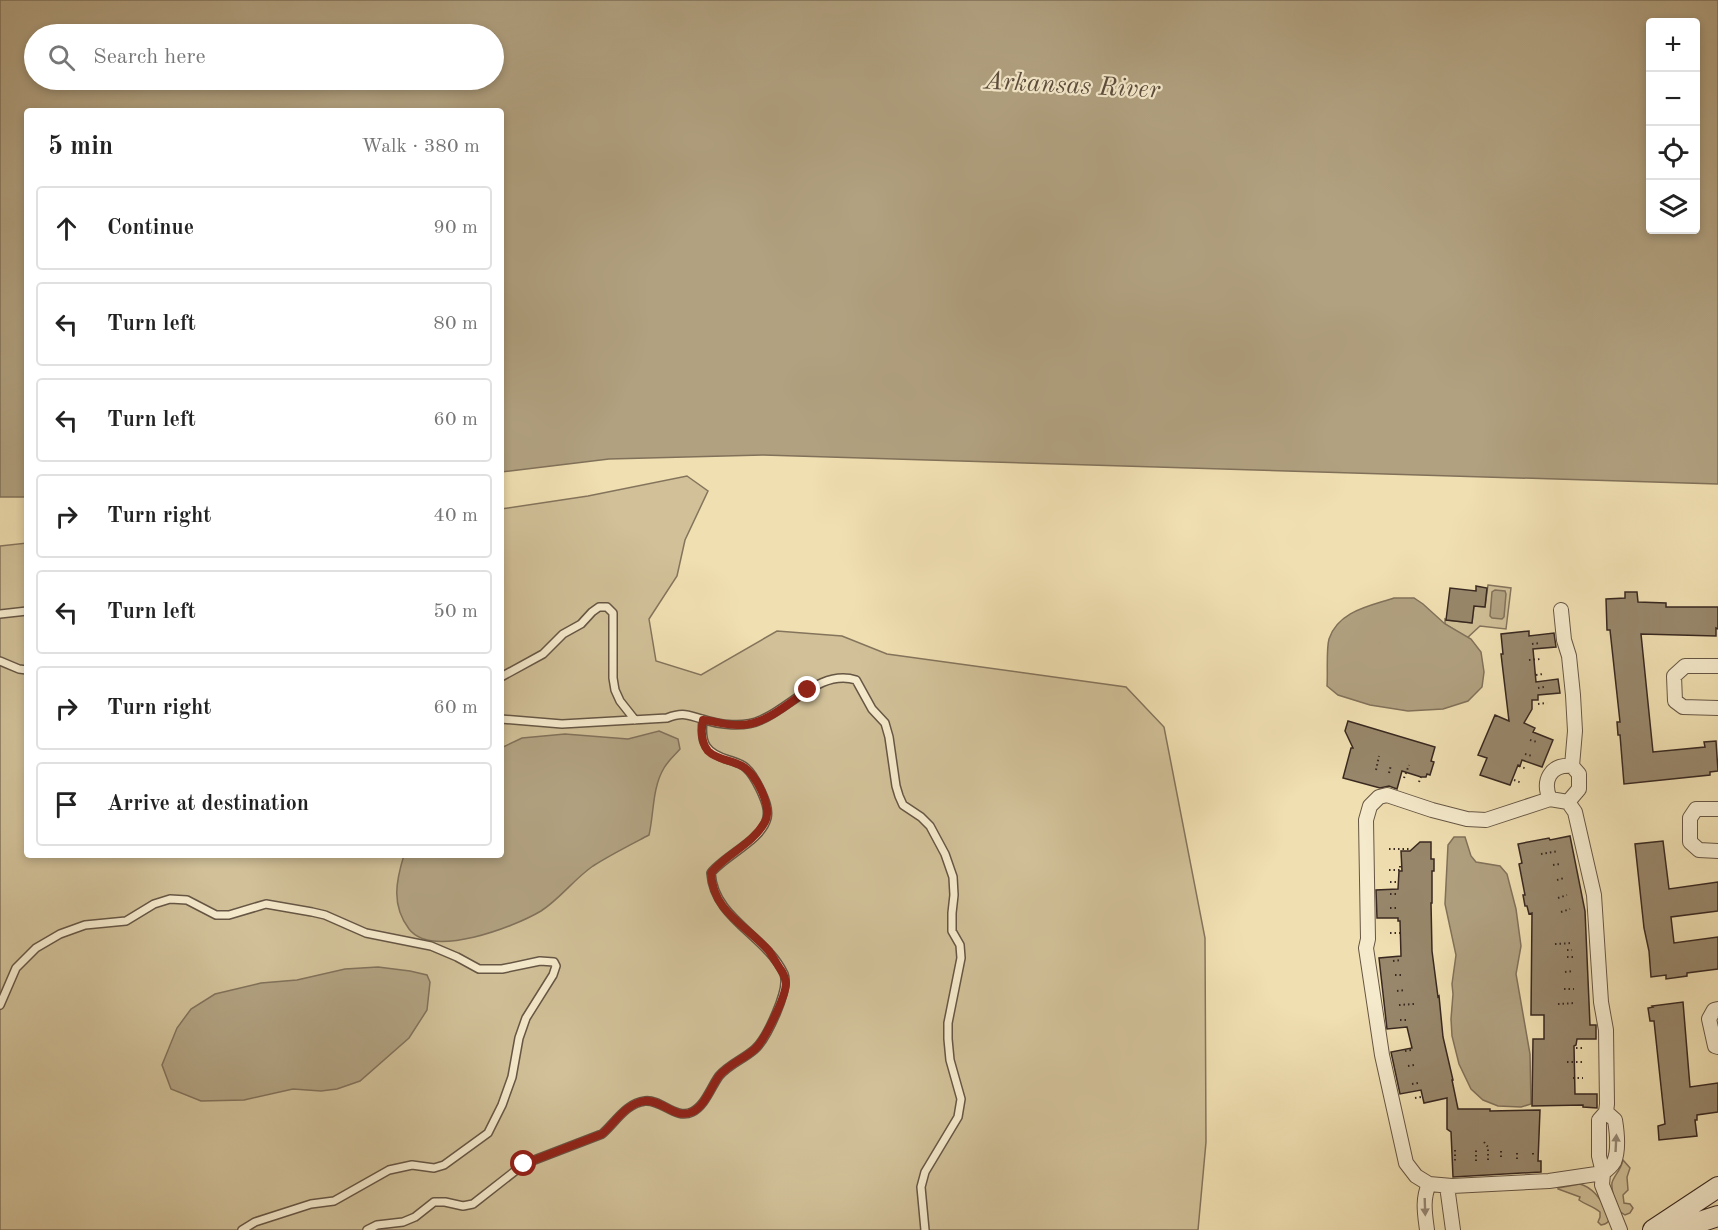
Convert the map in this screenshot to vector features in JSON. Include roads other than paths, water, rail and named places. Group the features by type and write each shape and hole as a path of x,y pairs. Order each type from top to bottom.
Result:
{"street":[{"path":"1561,610 1573,694 1575,731 1572,766"},
{"path":"1718,666 1685,666 1674,676 1675,701 1683,707 1718,708"},
{"path":"1550,799 1547,791 1550,774 1563,765 1572,766 1579,774 1579,789 1568,802"},
{"path":"1603,1173 1549,1181 1447,1186 1428,1184 1416,1176 1406,1163 1382,1055 1366,948 1368,939 1366,820 1370,806 1379,797 1387,795 1467,819 1486,820 1550,799 1568,802 1575,812 1594,896 1601,1002 1606,1030 1608,1104 1606,1112 1615,1120 1614,1161 1603,1173 1602,1185 1620,1230"},
{"path":"1718,809 1696,809 1690,818 1690,842 1699,850 1718,850"},
{"path":"1718,1009 1714,1010 1709,1019 1715,1046 1718,1047"},
{"path":"1427,1230 1424,1207 1428,1184"},
{"path":"1447,1186 1453,1230"},
{"path":"1653,1230 1718,1186"},
{"path":"1675,1230 1718,1216"}],"lane":[{"path":"504,675 543,654 563,634 581,624 599,607 607,607 613,613 615,690 620,701 635,720"},
{"path":"0,614 24,611"},
{"path":"0,661 24,670"},
{"path":"504,719 562,724 667,718 677,714 690,714 703,720 741,725 760,721 826,681 848,678 856,680 872,709 885,723 890,736 896,786 903,805 921,816 930,826 945,854 953,877 952,931 960,945 962,958 948,1023 951,1060 961,1099 958,1117 925,1172 921,1187 925,1230"},
{"path":"367,1230 377,1225 415,1217 434,1202 463,1206 473,1204 524,1164 602,1134 621,1113 646,1101 659,1104 679,1114 690,1113 698,1108 721,1074 730,1065 755,1049 763,1040 783,995 786,984 784,975 769,951 728,914 712,883 711,873 760,830 767,819 766,803 757,782 746,767 708,751 703,739 703,720"},
{"path":"0,1005 16,968 36,948 60,934 85,925 126,921 154,904 170,899 187,900 216,915 230,915 266,904 312,912 325,915 366,933 431,946 479,969 502,969 540,961 554,963 556,966 553,975 525,1018 512,1077 502,1105 488,1133 444,1165 434,1168 412,1165 389,1170 334,1201 311,1204 283,1212 255,1222 242,1230"}],"water":[{"name":"Arkansas River","path":"0,0 1718,0 1718,484 763,455 609,459 504,472 504,108 24,108 24,497 0,497"},
{"path":"1505,591 1506,594 1502,619 1490,616 1492,592"},
{"path":"1394,598 1414,598 1445,624 1471,639 1481,652 1484,672 1482,687 1468,701 1443,709 1408,711 1370,705 1338,695 1327,686 1328,644 1333,630 1347,616 1356,611"},
{"path":"659,731 678,739 680,749 664,768 655,792 649,835 593,866 548,906 512,925 454,941 436,941 420,937 409,929 403,920 397,902 397,884 403,858 504,858 504,747 522,738 565,734 628,739"},
{"path":"1454,837 1465,837 1471,856 1476,862 1500,866 1507,874 1516,909 1521,946 1516,974 1530,1054 1531,1104 1521,1107 1498,1106 1483,1100 1471,1089 1459,1064 1452,1036 1452,984 1456,955 1445,904 1448,845"},
{"path":"378,967 427,975 430,982 427,1010 409,1038 360,1081 337,1089 321,1091 293,1089 244,1100 201,1101 171,1089 162,1065 177,1028 191,1009 215,994 261,983 297,980 345,969"}]}
